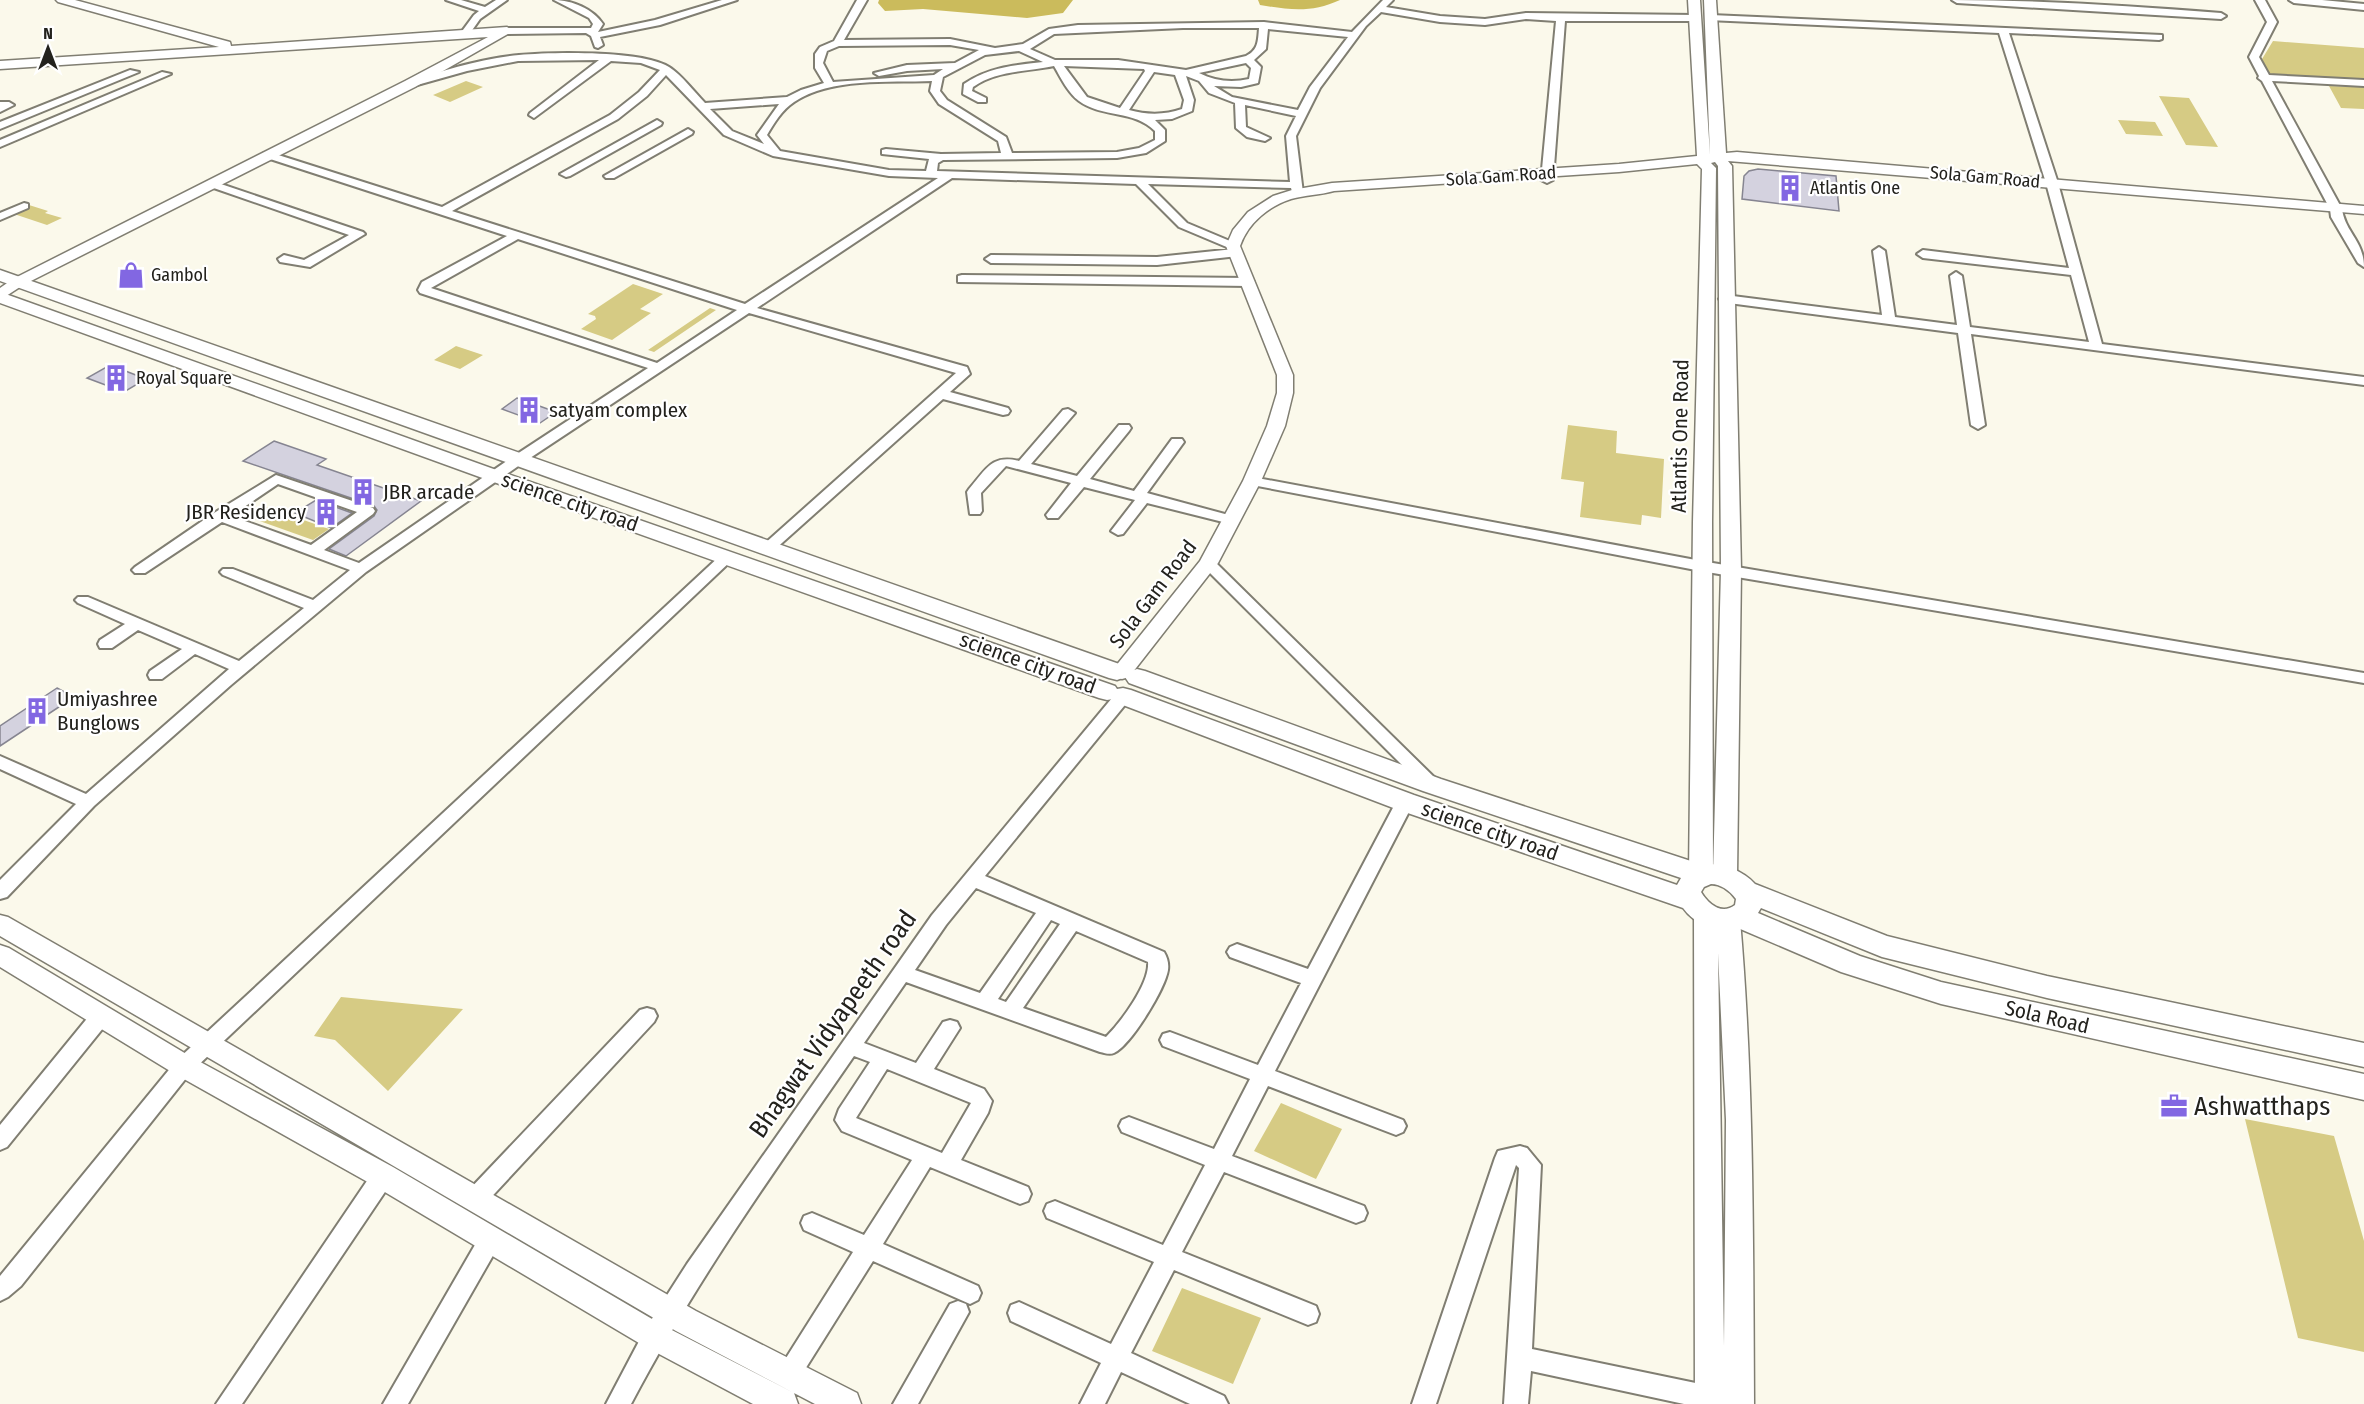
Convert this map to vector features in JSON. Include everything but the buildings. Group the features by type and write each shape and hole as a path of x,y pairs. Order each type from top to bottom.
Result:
{"main road":[{"path":"4,284 519,459 768,548 1121,682 1432,785 1719,899"},
{"name":"science city road","path":"4,284 495,476 727,557 1121,682 1404,802 1719,899"},
{"name":"Sola Road","path":"1719,899 1882,946 2047,987 2364,1055"},
{"name":"Sola Road","path":"1719,899 1851,964 1941,993 2364,1087"}],"street":[{"path":"62,0 241,49"},
{"path":"451,0 485,10 502,0"},
{"path":"562,0 593,16 595,30 605,57"},
{"path":"0,65 241,49 595,30 657,23 732,0"},
{"path":"838,43 862,0"},
{"path":"410,84 466,68 518,58 605,57 642,60 666,69 728,133 777,154 889,173 1296,189 1291,136 1315,87 1355,35 1388,0"},
{"name":"Atlantis One Road","path":"1694,0 1703,18 1725,299 1731,570 1719,899"},
{"name":"Atlantis One Road","path":"1703,18 1710,0"},
{"path":"1957,0 2221,16 2208,6"},
{"path":"2260,0 2272,22 2254,57 2364,263"},
{"path":"2294,0 2364,7"},
{"path":"1378,9 1440,19 1485,22 1526,16 1703,18 2159,37"},
{"path":"485,10 488,35"},
{"path":"1548,176 1561,18"},
{"path":"831,85 820,72 818,59 823,49 838,43 950,42 993,50 1021,48 1057,30 1264,25 1355,35"},
{"path":"1184,72 1248,60 1261,50 1264,25"},
{"path":"2003,31 2053,187 2097,347"},
{"path":"0,72 488,35"},
{"path":"4,284 212,184 410,84 488,35"},
{"path":"4,284 488,35"},
{"path":"886,152 941,157 1117,155 1142,151 1160,141 1158,126 1124,112 1099,107 1084,100 1055,64 1041,60 1021,48"},
{"path":"704,106 789,99 831,85 937,78 956,66 993,50"},
{"path":"534,114 605,57"},
{"path":"1207,83 1241,84 1254,81 1256,67 1248,60"},
{"path":"982,100 967,92 968,86 973,81 995,74 1055,64 1118,63 1184,72 1207,83 1218,94 1240,102 1302,114"},
{"path":"856,83 869,76 899,69 956,66"},
{"path":"1124,112 1150,71 1149,68"},
{"path":"443,211 629,106 656,82 666,69"},
{"path":"0,126 134,72"},
{"path":"1138,117 1172,116 1187,111 1189,100 1184,72"},
{"path":"0,144 166,74"},
{"path":"937,78 935,92 938,97 1002,139 1007,157"},
{"path":"2264,78 2364,83"},
{"path":"777,154 762,135 776,113 789,99"},
{"path":"1240,102 1241,128 1251,135 1265,138"},
{"path":"566,174 657,123"},
{"path":"610,177 688,132"},
{"path":"575,138 644,157"},
{"path":"268,155 747,309 962,370 963,374 942,394 768,548"},
{"path":"931,174 933,161 941,157"},
{"name":"Atlantis One Road","path":"1715,163 1704,327 1701,566 1719,899"},
{"name":"Sola Gam Road","path":"1121,682 1208,563 1252,481 1276,426 1286,384 1281,365 1233,250 1235,236 1258,212 1296,189 1335,194 1715,163 1747,163 2053,187 2364,217"},
{"path":"0,892 88,802 241,668 361,569 519,459 950,175"},
{"path":"1140,182 1183,225 1233,250"},
{"path":"212,184 359,234 306,264 284,259"},
{"path":"0,217 24,206"},
{"name":"Sola Gam Road","path":"2337,213 2364,210"},
{"path":"517,235 426,285 424,290 660,368"},
{"path":"991,259 1157,261 1233,250"},
{"path":"1879,251 1889,320"},
{"path":"1923,254 2076,272"},
{"path":"1956,276 1978,425"},
{"path":"962,279 1248,282"},
{"path":"1725,299 2364,381"},
{"path":"942,394 1003,411"},
{"path":"1023,465 1068,413"},
{"path":"1053,515 1124,428"},
{"path":"1118,531 1177,442"},
{"path":"975,511 972,495 1001,463 1010,462 1230,520"},
{"path":"140,570 276,479 369,511 312,551"},
{"path":"1252,481 1701,566 2364,678"},
{"path":"219,516 361,569"},
{"path":"0,1290 13,1279 184,1066 727,557"},
{"path":"1208,563 1432,785"},
{"path":"228,572 315,607"},
{"path":"83,600 241,668"},
{"path":"106,644 137,623"},
{"path":"156,675 193,648"},
{"name":"Bhagwat Vidyapeeth road","path":"618,1404 670,1311 850,1046 939,920 973,879 1121,682"},
{"path":"0,762 88,802"},
{"path":"1092,1404 1404,802"},
{"path":"902,973 1109,1046 1117,1041 1157,972 1157,957 973,879"},
{"path":"1521,1358 1710,1401 1719,899"},
{"path":"1719,899 1734,995 1739,1120 1739,1404"},
{"path":"985,1002 1047,912"},
{"path":"1011,1010 1072,922"},
{"path":"0,924 670,1311 846,1404"},
{"path":"1237,952 1312,979"},
{"path":"0,955 184,1066 491,1238 654,1336 783,1404"},
{"path":"0,1141 101,1016"},
{"path":"475,1199 647,1016"},
{"path":"920,1073 950,1028"},
{"path":"1170,1040 1396,1126"},
{"path":"789,1374 868,1248 936,1160 981,1107 982,1101 976,1095 850,1046"},
{"path":"884,1059 846,1115 845,1120 849,1125 1020,1194"},
{"path":"1129,1126 1356,1213"},
{"path":"1424,1404 1506,1158 1520,1155 1530,1165 1521,1358 1516,1404"},
{"path":"228,1404 383,1176"},
{"path":"1055,1211 1308,1314"},
{"path":"812,1223 868,1248 964,1303 905,1404"},
{"path":"395,1404 491,1238"},
{"path":"1019,1313 1216,1404"}],"shaded area":[{"path":"879,0 1073,0 1063,13 1027,18 923,9 885,11 878,3"},
{"path":"1258,0 1340,0 1320,7 1301,9 1260,5"},
{"path":"2273,41 2364,48 2364,80 2270,76 2262,59"},
{"path":"466,81 483,87 450,102 433,95"},
{"path":"2329,86 2364,87 2364,109 2341,108"},
{"path":"2159,96 2189,98 2218,147 2186,145"},
{"path":"2118,120 2155,122 2163,136 2126,134"},
{"path":"29,205 62,218 47,225 11,213"},
{"path":"633,284 663,294 640,309 651,313 612,340 581,329 596,319 595,316 588,314"},
{"path":"710,308 716,310 654,352 648,350"},
{"path":"456,346 483,355 460,369 434,360"},
{"path":"1568,425 1617,431 1616,453 1664,459 1661,518 1642,515 1641,525 1580,517 1584,482 1561,479"},
{"path":"264,506 329,529 313,540 248,517"},
{"path":"341,997 463,1009 388,1091 335,1040 314,1036"},
{"path":"1281,1103 1342,1129 1316,1179 1254,1151"},
{"path":"2245,1119 2334,1136 2364,1241 2364,1352 2298,1338"},
{"path":"1182,1288 1261,1318 1233,1384 1152,1351"}],"place":[{"name":"Atlantis One","path":"1790,188"},
{"name":"Gambol","path":"131,275"},
{"name":"Royal Square","path":"116,378"},
{"name":"satyam complex","path":"529,410"},
{"name":"JBR arcade","path":"363,492"},
{"name":"JBR Residency","path":"326,512"},
{"name":"Umiyashree Bunglows","path":"37,711"},
{"name":"Ashwatthaps","path":"2174,1106"}]}
